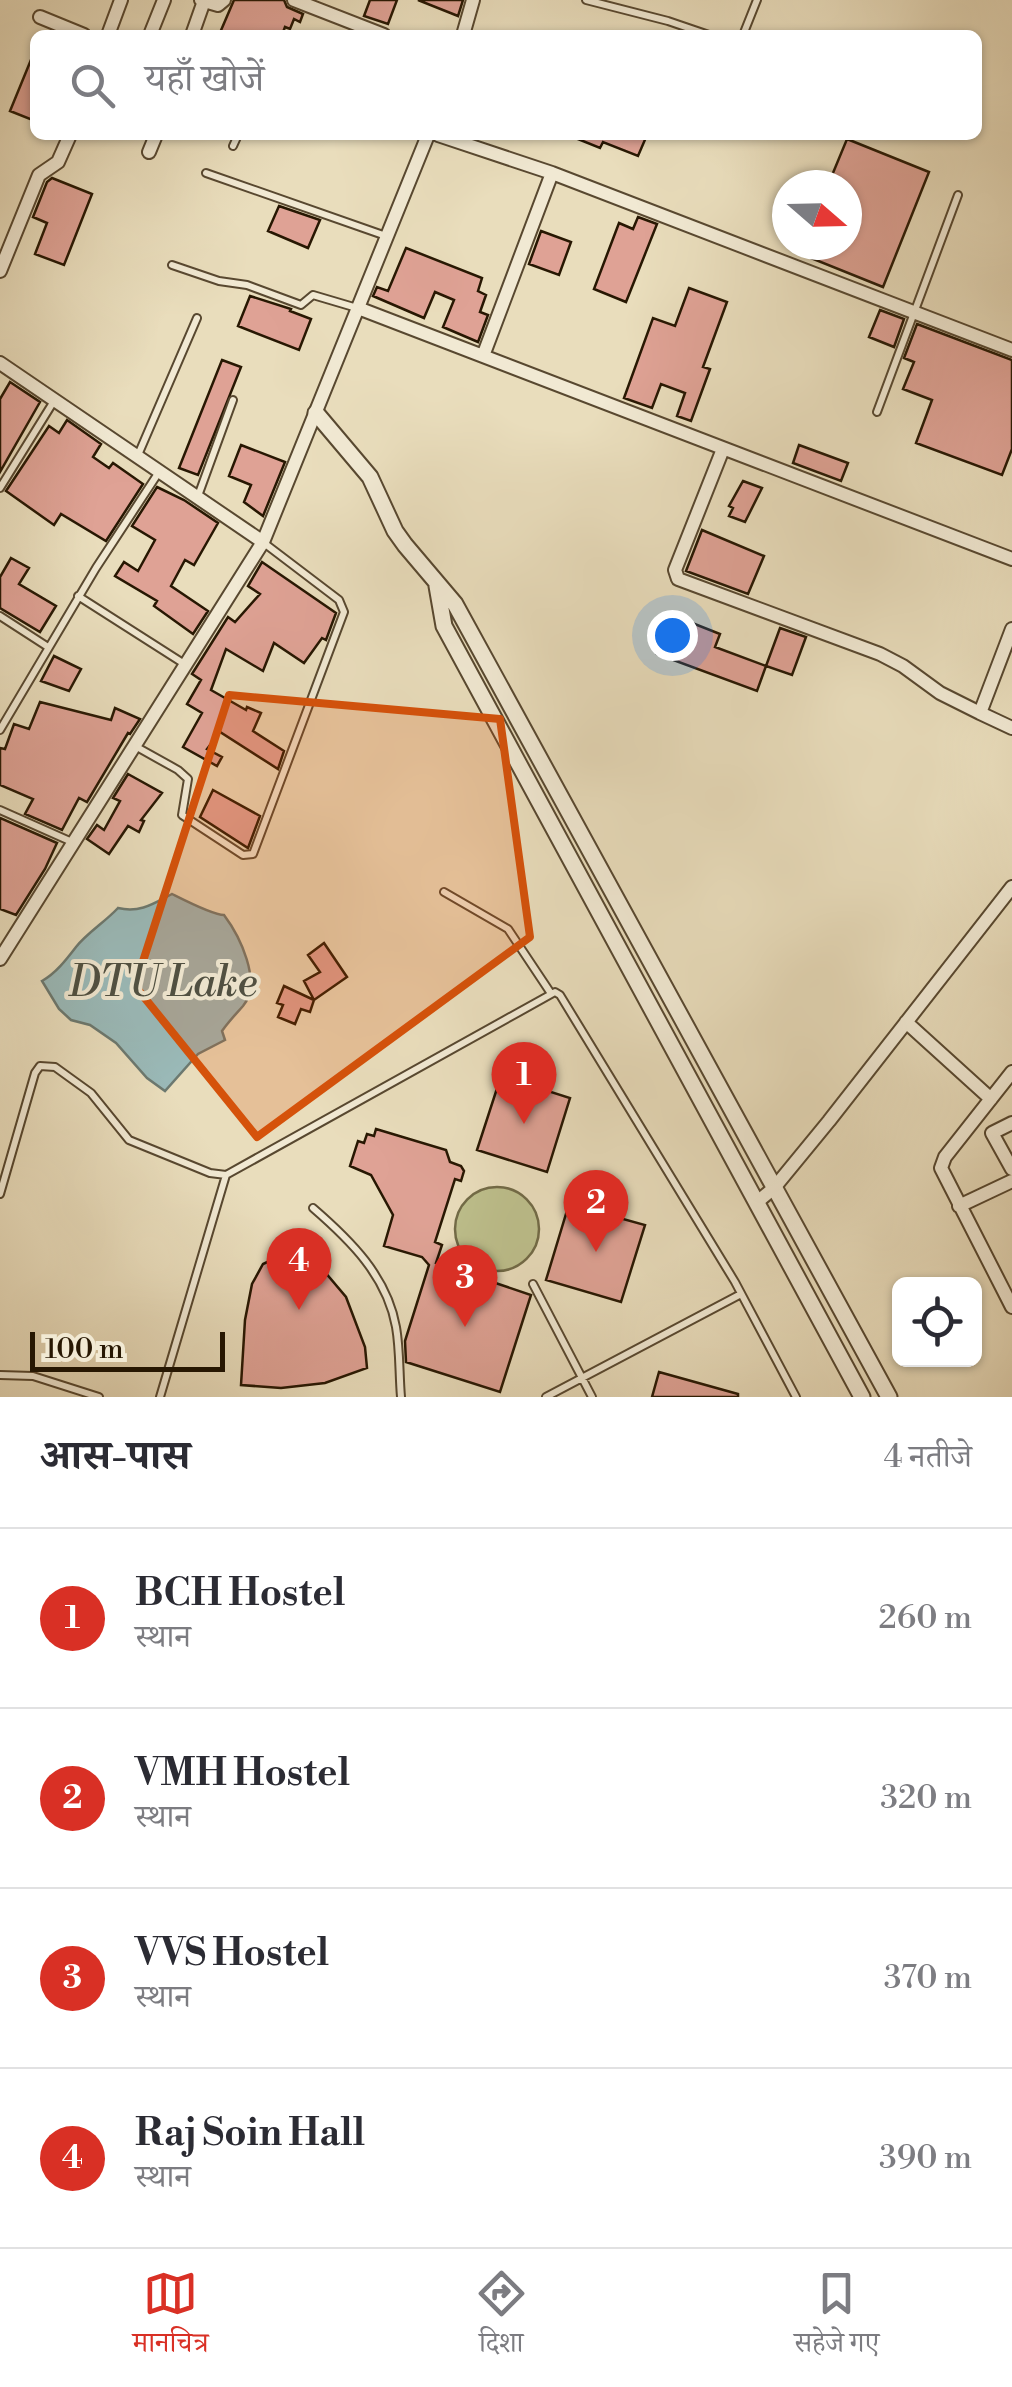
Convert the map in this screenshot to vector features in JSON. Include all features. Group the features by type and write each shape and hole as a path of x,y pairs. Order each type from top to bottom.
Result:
{"street":[{"path":"110,30 121,0"},
{"path":"152,30 164,0"},
{"path":"194,30 203,1 218,5 224,0"},
{"path":"294,0 371,30"},
{"path":"464,30 473,0"},
{"path":"40,17 72,30"},
{"path":"0,270 39,175 62,157 68,140"},
{"path":"150,152 154,140"},
{"path":"0,959 263,542 426,140"},
{"path":"453,140 552,172 1012,350"},
{"path":"483,356 552,172"},
{"path":"358,308 1012,560"},
{"path":"0,363 263,542"},
{"path":"316,414 370,477 394,531 455,604 889,1397"},
{"path":"723,449 675,570 678,579 880,654 940,694 1012,728"},
{"path":"436,582 444,626 862,1397"},
{"path":"980,714 1012,629"},
{"path":"756,1203 774,1188 1012,887"},
{"path":"906,1022 990,1099"},
{"path":"1012,1072 944,1157 941,1168 1012,1307"},
{"path":"972,1123 992,1133 1010,1160"},
{"path":"992,1133 1012,1123"},
{"path":"959,1206 1012,1181"}],"lane":[{"path":"586,0 695,30"},
{"path":"745,30 757,0"},
{"path":"233,146 236,140"},
{"path":"206,173 387,236"},
{"path":"877,412 958,196"},
{"path":"172,264 301,305 312,295 358,308"},
{"path":"137,456 197,318"},
{"path":"0,488 55,400"},
{"path":"198,497 233,400"},
{"path":"0,730 78,596 160,471"},
{"path":"136,746 188,779 181,813 184,817 244,856 253,854 344,612 339,600 263,542"},
{"path":"78,596 186,665"},
{"path":"0,616 48,647"},
{"path":"0,810 73,842"},
{"path":"444,892 508,928 550,992 560,995 741,1294 796,1397"},
{"path":"0,1194 40,1066 47,1064 91,1093 129,1140 210,1173 226,1175 550,992"},
{"path":"160,1397 226,1175"},
{"path":"313,1208 346,1237 382,1288 397,1330 402,1397"},
{"path":"533,1284 592,1397"},
{"path":"546,1397 741,1294"},
{"path":"0,1376 32,1376 99,1397"}],"highlighted area":[{"path":"229,695 500,719 530,937 257,1137 135,986"}],"green space":[{"path":"497,1187 513,1190 527,1199 536,1213 536,1245 527,1259 513,1268 497,1271 481,1268 467,1259 458,1245 455,1229 458,1213 467,1199 481,1190"}],"water":[{"name":"DTU Lake","path":"172,894 224,915 242,946 251,984 243,1006 222,1031 225,1040 198,1054 165,1091 147,1078 116,1043 90,1025 71,1020 59,1009 42,981 118,908 140,908"}],"building":[{"path":"234,0 284,0 287,7 303,14 300,22 294,19 290,29 221,30"},
{"path":"370,0 397,0 388,24 364,16"},
{"path":"418,0 463,0 458,16"},
{"path":"30,62 30,119 10,111"},
{"path":"580,140 645,140 638,156 603,142 600,148"},
{"path":"847,140 929,172 883,287 816,260 862,260 862,170 834,170"},
{"path":"52,178 92,194 64,265 35,254 47,223 33,217"},
{"path":"279,206 320,220 308,248 268,231"},
{"path":"638,217 657,224 626,302 594,289 619,223 633,229"},
{"path":"541,231 571,242 559,275 529,264"},
{"path":"406,248 482,278 478,291 486,295 480,312 488,315 478,342 443,327 454,300 435,292 424,318 373,296 377,287 388,291"},
{"path":"689,288 727,302 703,367 710,369 691,421 677,416 685,393 661,384 652,408 624,398 653,318 675,326"},
{"path":"250,296 311,319 299,350 238,326"},
{"path":"880,310 904,319 894,347 869,337"},
{"path":"917,324 1012,360 1012,449 1002,475 916,443 932,400 903,389 914,362 904,358"},
{"path":"222,360 241,367 198,475 179,468"},
{"path":"10,382 40,402 0,472 0,399"},
{"path":"67,420 101,444 93,457 109,468 113,463 143,484 106,541 61,514 54,525 6,491 49,426 59,433"},
{"path":"241,445 285,462 263,516 244,502 251,485 229,476"},
{"path":"799,445 848,463 841,481 793,463"},
{"path":"743,481 762,488 745,522 729,516 733,508 729,506"},
{"path":"157,487 218,523 194,565 185,560 171,586 208,611 193,634 154,606 157,601 115,576 124,562 138,571 155,540 132,526"},
{"path":"702,530 764,556 748,594 686,571"},
{"path":"11,558 29,568 19,584 56,606 40,632 0,608 0,577"},
{"path":"262,562 336,613 326,640 322,638 304,663 274,643 263,671 226,649 211,690 246,710 247,707 261,713 253,731 284,751 278,769 220,732 207,749 222,757 217,766 183,747 202,713 187,704 201,680 192,674 228,617 235,622 260,594 248,586"},
{"path":"672,615 720,634 715,647 766,666 757,691 657,654"},
{"path":"780,628 806,637 792,675 766,666"},
{"path":"54,656 81,669 69,691 41,681"},
{"path":"40,702 111,720 115,708 140,719 87,802 79,798 62,830 25,814 33,799 0,785 0,748 5,749 14,724 29,729"},
{"path":"128,774 162,793 141,820 144,821 139,832 128,826 109,854 87,839 97,825 104,830 120,801 113,798"},
{"path":"213,790 260,816 248,848 200,817"},
{"path":"0,818 57,843 16,915 0,909"},
{"path":"324,943 347,977 314,1000 304,981 320,972 308,955"},
{"path":"284,986 314,1000 310,1012 301,1009 295,1024 278,1017 283,1005 277,1003"},
{"path":"501,1076 570,1098 547,1172 477,1150"},
{"path":"376,1129 446,1150 450,1162 464,1171 461,1181 455,1179 435,1242 442,1245 436,1263 531,1295 500,1392 406,1362 405,1341 429,1265 422,1257 384,1246 393,1215 371,1175 350,1166 358,1141 364,1143 367,1134 374,1136"},
{"path":"569,1204 645,1225 621,1302 546,1280"},
{"path":"293,1250 319,1265 346,1297 365,1347 367,1368 325,1383 281,1388 241,1385 245,1320 252,1284 263,1264"},
{"path":"659,1372 738,1394 738,1397 652,1397"}],"place":[{"name":"BCH Hostel","path":"524,1124"},
{"name":"VMH Hostel","path":"596,1252"},
{"name":"Raj Soin Hall","path":"299,1310"},
{"name":"VVS Hostel","path":"465,1327"}]}
